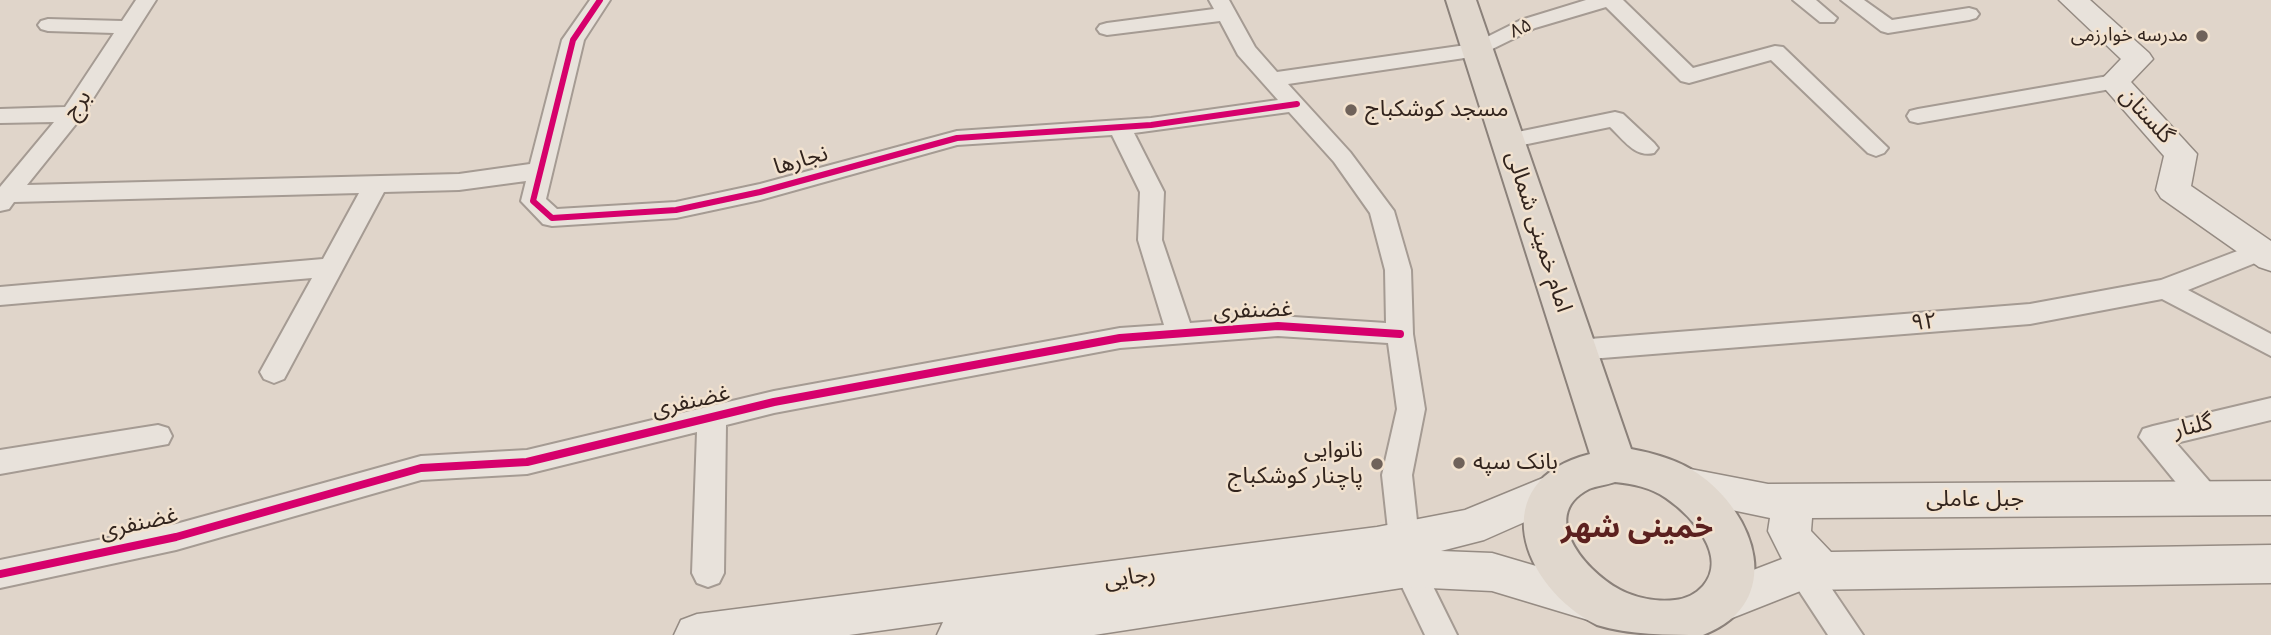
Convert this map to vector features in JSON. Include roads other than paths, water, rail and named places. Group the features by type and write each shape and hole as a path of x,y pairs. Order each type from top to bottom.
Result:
{"main road":[{"name":"امام خمینی شمالی","path":"1461,0 1615,465"},
{"path":"1722,620 1731,582 1733,556 1725,529 1706,504 1680,484 1659,473 1615,465 1591,467 1570,476 1555,490 1545,511 1545,535 1554,560 1603,619 1630,618 1663,623 1694,618 1722,620 1813,570 2269,567"},
{"name":"جبل عاملی","path":"1680,484 1768,501 2271,498"},
{"name":"رجایی","path":"960,635 1406,554 1555,490"},
{"path":"1800,501 1790,513 1787,526 1793,541 1813,570"},
{"name":"رجایی","path":"697,635 1406,554 1492,572 1603,619"}],"street":[{"name":"برج","path":"4,198 72,114 146,0"},
{"name":"نجارها","path":"600,0 573,40 533,201 552,218 662,211 760,192 957,138 1151,125 1297,104"},
{"path":"1609,0 1689,76 1775,52 1876,148"},
{"name":"۸۵","path":"1478,50 1528,24 1609,0"},
{"path":"1803,0 1827,18"},
{"path":"1851,0 1888,27 1969,14"},
{"name":"گلستان","path":"2073,0 2138,59 2115,82 2181,155 2173,190 2266,254"},
{"path":"1107,29 1222,7 1246,51 1297,104 1342,157 1382,211 1398,270 1399,334 1411,409 1397,475 1406,554 1441,635"},
{"path":"48,25 129,27"},
{"path":"1273,79 1478,50"},
{"path":"1918,116 2115,82"},
{"path":"0,116 72,114"},
{"path":"1508,141 1615,119 1646,149"},
{"path":"1119,127 1152,192 1150,240 1180,333"},
{"path":"4,198 459,182 540,171"},
{"path":"274,372 376,184"},
{"name":"۹۲","path":"1577,350 2030,314 2165,289 2266,254"},
{"path":"0,296 331,267"},
{"path":"2165,289 2271,346"},
{"name":"غضنفری","path":"0,574 176,537 421,468 527,461 774,402 1120,338 1278,326 1399,334"},
{"name":"گلنار","path":"2206,499 2153,437 2271,409"},
{"path":"708,573 712,416"},
{"path":"0,462 158,436"},
{"path":"1813,570 1847,635"}],"place":[{"name":"مدرسه خوارزمی","path":"2202,36"},
{"name":"مسجد کوشکباج","path":"1351,110"},
{"name":"بانک سپه","path":"1459,463"},
{"name":"نانوایی پاچنار کوشکباج","path":"1377,464"}],"district":[{"name":"خمینی شهر","path":"1637,529"}]}
